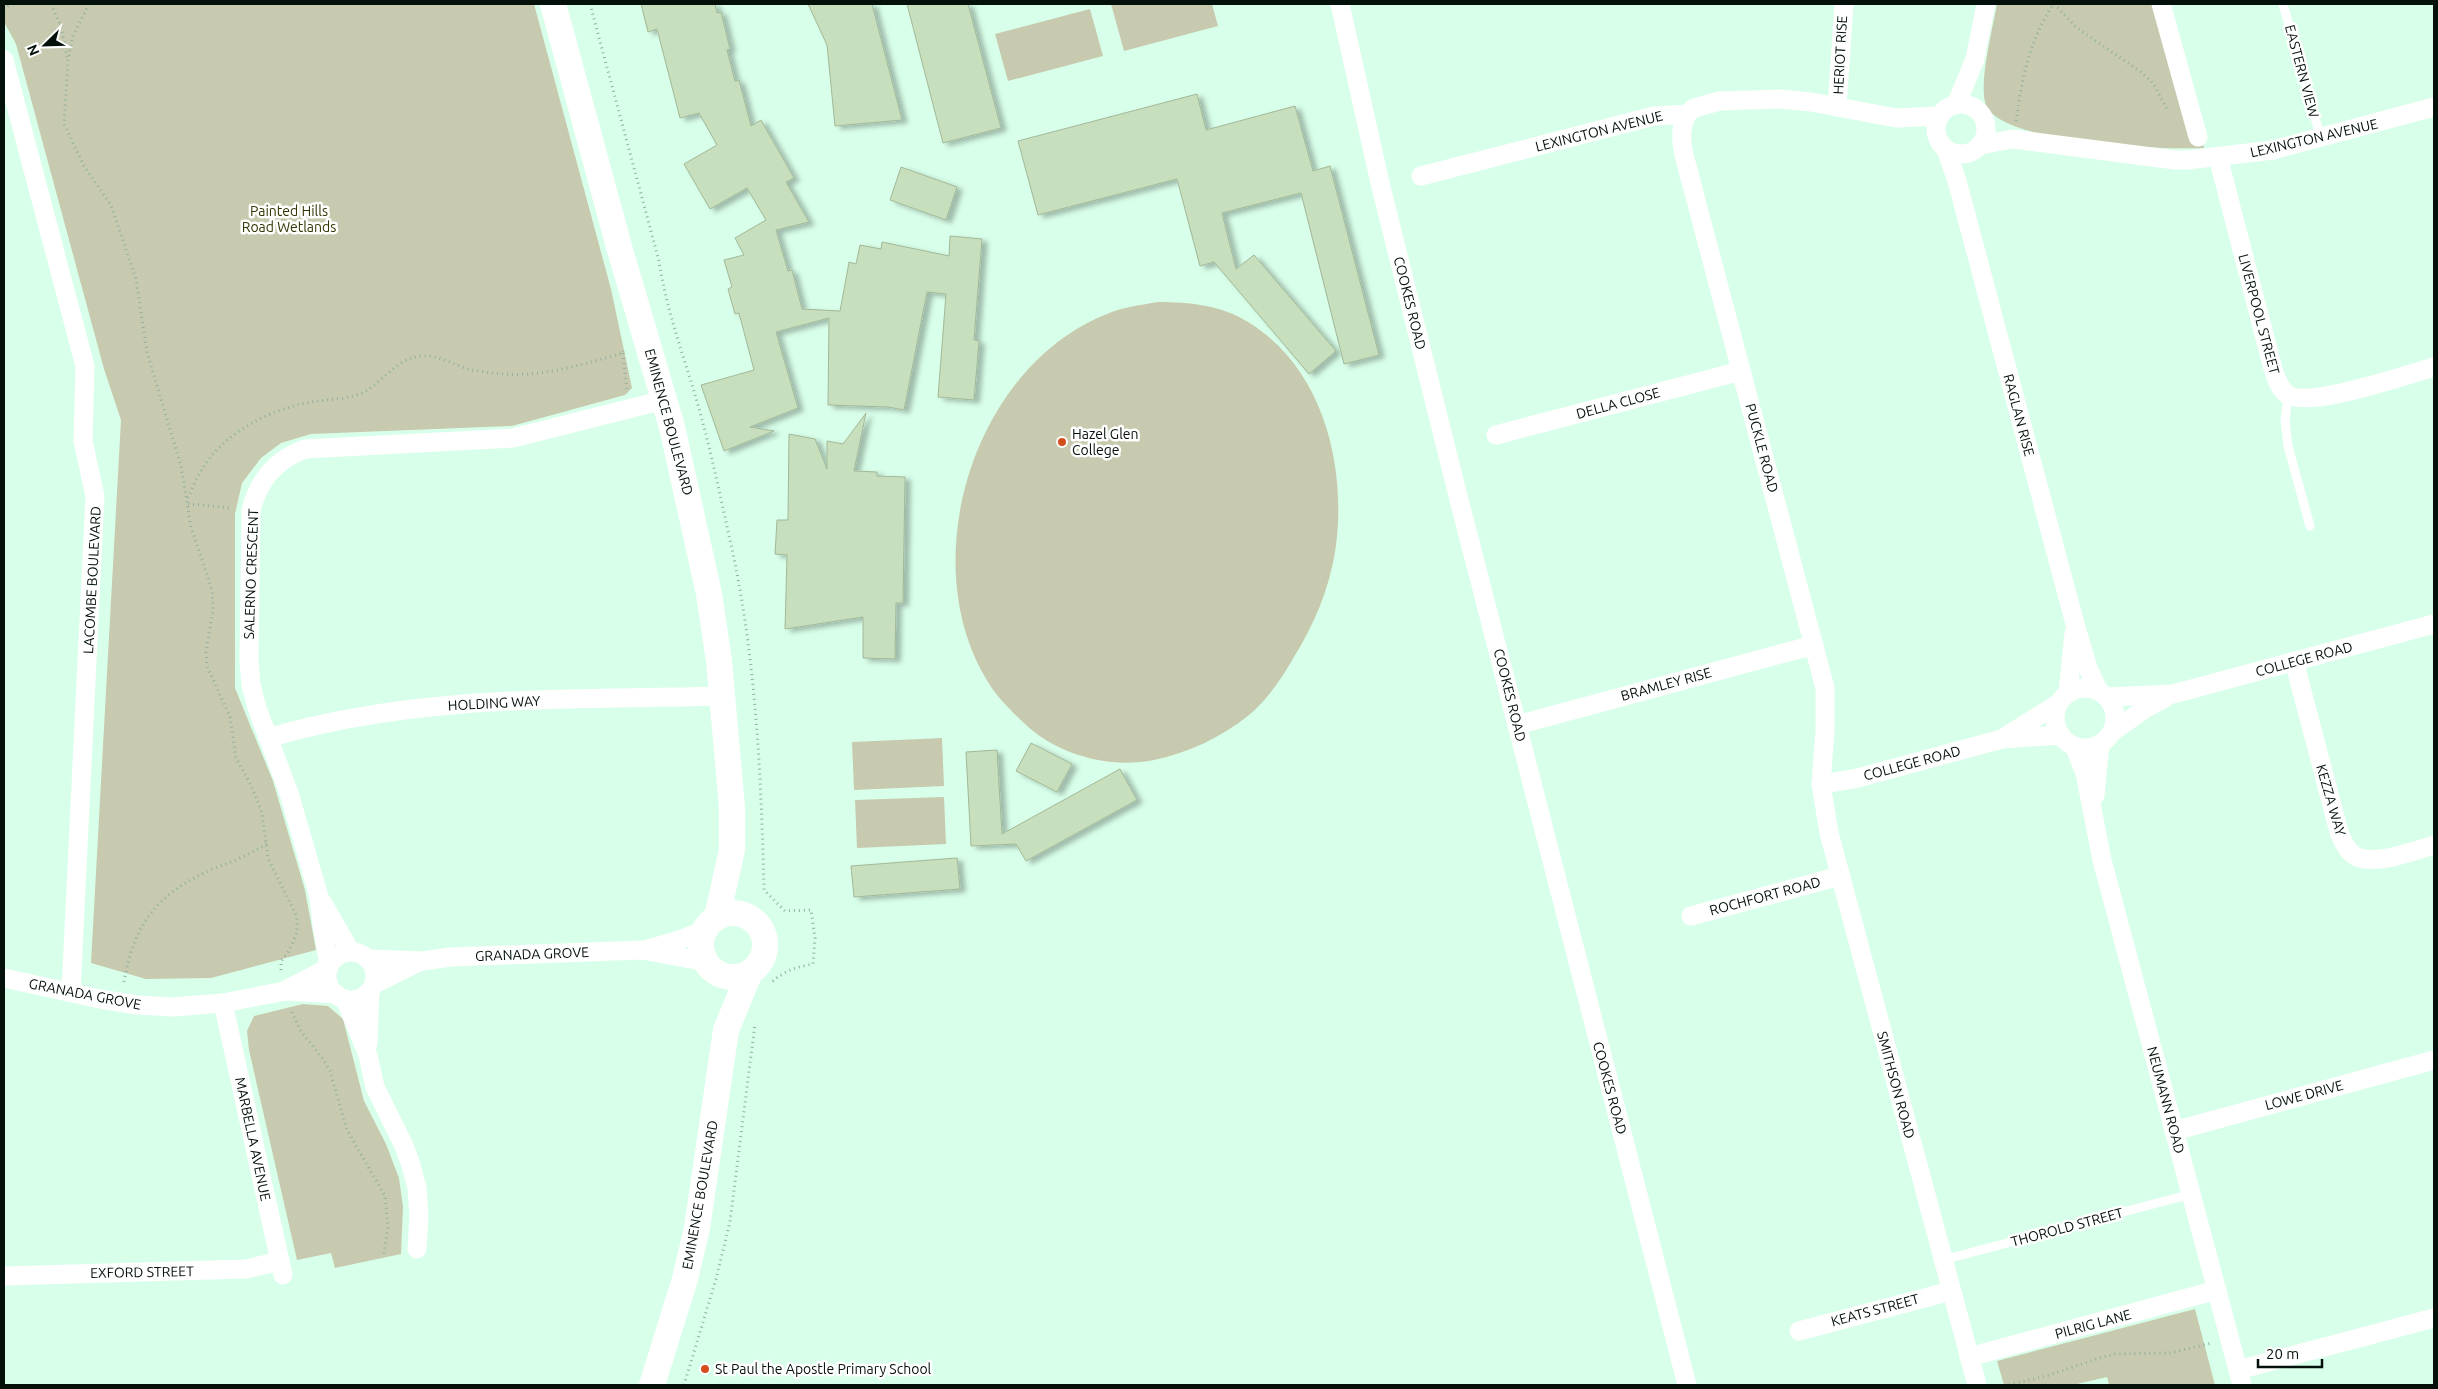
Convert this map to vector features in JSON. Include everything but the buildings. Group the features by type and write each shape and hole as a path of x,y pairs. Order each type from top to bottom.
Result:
{"street":[{"name":"EMINENCE BOULEVARD","path":"553,4 664,400 698,535 709,594 723,696 732,808 732,850 711,923"},
{"name":"COOKES ROAD","path":"1340,4 1380,183 1687,1385"},
{"name":"HERIOT RISE","path":"1837,107 1844,4"},
{"path":"1956,105 1975,59 1986,4"},
{"path":"2161,4 2198,137"},
{"path":"1975,59 1982,118 1986,132 1975,149 1954,153 1942,143 1937,122 1940,116 1950,107 1964,104 1982,118"},
{"name":"LACOMBE BOULEVARD","path":"4,60 85,366 83,441 95,496 71,992"},
{"name":"LEXINGTON AVENUE","path":"1421,176 1654,116 1687,114 1705,104 1744,99 1780,99 1896,118 1940,116"},
{"name":"LEXINGTON AVENUE","path":"1975,149 2013,139 2174,160 2218,157 2258,153 2321,139 2434,108"},
{"name":"PUCKLE ROAD","path":"1687,114 1683,122 1681,138 1684,155 1825,688 1826,710 1821,784"},
{"name":"LEXINGTON AVENUE","path":"1896,118 1942,143"},
{"name":"LEXINGTON AVENUE","path":"1982,118 2013,139"},
{"name":"RAGLAN RISE","path":"1942,143 1964,206 2075,624 2088,668 2103,694"},
{"name":"RAGLAN RISE","path":"1964,206 1975,149"},
{"name":"LIVERPOOL STREET","path":"2218,157 2273,369 2280,385 2288,394"},
{"path":"2288,394 2299,399 2323,397 2434,367"},
{"name":"DELLA CLOSE","path":"1496,435 1741,371"},
{"name":"SALERNO CRESCENT","path":"329,966 319,897 289,794 251,685 249,661 251,510 256,493 265,476 286,457 305,448 513,438 664,400"},
{"name":"RAGLAN RISE","path":"2064,698 2075,624"},
{"name":"COLLEGE ROAD","path":"2106,738 2143,710 2173,694 2434,624"},
{"name":"BRAMLEY RISE","path":"1518,725 1814,645"},
{"name":"KEZZA WAY","path":"2294,661 2344,845 2352,854 2370,859 2390,857 2434,846"},
{"path":"2083,688 2103,694 2115,714 2106,738 2082,748 2067,740 2055,719 2064,698 2083,688"},
{"name":"COLLEGE ROAD","path":"2103,694 2173,694"},
{"name":"HOLDING WAY","path":"268,738 317,724 404,709 507,702 723,696"},
{"name":"COLLEGE ROAD","path":"2002,739 2064,698"},
{"name":"NEUMANN ROAD","path":"2093,814 2106,738"},
{"name":"COLLEGE ROAD","path":"1821,784 1854,779 2002,739 2067,740"},
{"name":"NEUMANN ROAD","path":"2067,740 2085,773 2102,860 2240,1378"},
{"name":"SMITHSON ROAD","path":"1821,784 1829,833 1840,876 1977,1385"},
{"name":"EMINENCE BOULEVARD","path":"732,850 752,918"},
{"name":"ROCHFORT ROAD","path":"1691,916 1840,876"},
{"name":"SALERNO CRESCENT","path":"319,897 351,952"},
{"path":"735,912 752,918 764,934 765,950 757,966 759,980 733,977 711,967 701,946 711,923 735,912"},
{"name":"GRANADA GROVE","path":"369,959 422,961 451,957 642,950 682,939 711,923"},
{"name":"GRANADA GROVE","path":"642,950 711,967"},
{"path":"368,1055 372,988 375,971 369,959 364,955 351,952 338,956 329,966 328,982 341,997 356,1020 368,1055 375,1087 412,1165 417,1188 419,1216 417,1249"},
{"name":"GRANADA GROVE","path":"372,988 422,961"},
{"name":"GRANADA GROVE","path":"4,978 121,1003 173,1007 222,1003 285,990 329,966"},
{"name":"EMINENCE BOULEVARD","path":"655,1385 685,1279 697,1228 726,1030 711,967"},
{"name":"EMINENCE BOULEVARD","path":"726,1030 759,980"},
{"path":"341,997 359,999 372,988"},
{"name":"GRANADA GROVE","path":"285,990 341,997"},
{"name":"MARBELLA AVENUE","path":"222,1003 281,1268"},
{"name":"LOWE DRIVE","path":"2174,1131 2434,1060"},
{"name":"EXFORD STREET","path":"4,1276 281,1268"},
{"name":"PILRIG LANE","path":"1969,1357 2217,1290"},
{"name":"KEATS STREET","path":"1799,1331 1951,1291"},
{"path":"2240,1378 2434,1318"}],"lane":[{"name":"EASTERN VIEW","path":"2284,4 2321,139"},
{"path":"2288,394 2285,420 2287,438 2310,526"},
{"name":"THOROLD STREET","path":"1943,1260 2191,1194"}],"path":[{"path":"4,10 10,4"},
{"path":"51,4 61,26 68,60"},
{"path":"89,4 74,36 68,60 64,124 84,166 110,205 126,246 136,279 147,352 182,466 191,527 212,590 213,609 206,652 208,666 230,717 236,758 255,794 266,830 268,858 297,917 297,932 294,941 280,966 285,990 295,1022 330,1071 347,1130 385,1196 388,1226 384,1254"},
{"path":"2013,139 2023,71 2031,46 2053,4 2077,28 2147,78 2161,96 2170,117"},
{"path":"622,346 626,384 632,409"},
{"path":"187,498 208,460 218,448 236,434 287,408 309,402 354,396 366,390 409,359 418,356 441,358 472,370 516,376 535,375 623,354"},
{"path":"188,504 251,510"},
{"path":"121,1003 133,942 140,926 154,909 195,878 240,859 267,843"},
{"path":"759,980 795,967 813,964 815,938"},
{"path":"684,1385 716,1279 730,1222 756,1017"},
{"path":"2010,1385 2049,1375 2103,1356 2186,1351 2229,1338"}],"green space":[{"name":"Painted Hills Road Wetlands","path":"4,4 534,4 611,289 632,388 625,395 512,426 311,434 281,443 261,458 242,483 235,514 235,688 273,781 305,890 316,950 211,978 146,979 91,963 121,420 104,369 16,44 4,22"},
{"path":"1111,4 1212,4 1218,26 1124,51"},
{"path":"1997,4 2164,4 2204,148 2155,148 2086,142 2051,136 2021,128 1998,118 1986,105 1984,96 1985,70"},
{"path":"1090,9 1103,56 1008,81 995,34"},
{"path":"1158,302 1216,308 1238,316 1274,342 1295,366 1312,393 1325,423 1333,455 1338,488 1338,520 1335,552 1329,580 1320,606 1289,665 1262,702 1239,723 1204,743 1167,757 1119,763 1084,757 1052,744 1018,718 993,690 985,677 965,629 956,577 958,523 970,470 992,420 1022,376 1061,340 1107,314"},
{"path":"942,738 944,786 854,790 852,742"},
{"path":"944,797 946,844 857,848 855,800"},
{"path":"303,1004 328,1006 343,1019 364,1101 386,1144 399,1178 403,1207 401,1254 335,1268 331,1253 297,1260 249,1050 247,1031 254,1016"},
{"path":"2195,1309 2215,1385 2109,1385 2107,1377 2073,1385 2004,1385 1997,1361"}],"place":[{"name":"Hazel Glen College","path":"1062,442"},
{"name":"St Paul the Apostle Primary School","path":"705,1369"}]}
